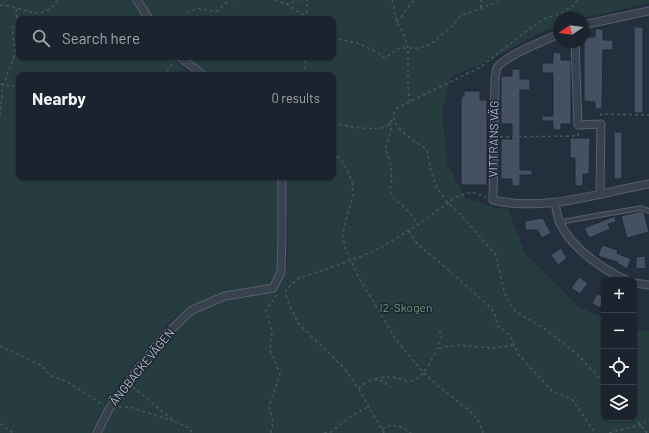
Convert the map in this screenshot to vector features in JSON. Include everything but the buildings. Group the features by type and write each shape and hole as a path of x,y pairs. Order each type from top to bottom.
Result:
{"street":[{"path":"137,0 147,16"},
{"path":"589,24 649,11"},
{"name":"VITTRANS VÄG","path":"493,200 495,77 498,67 508,58 524,49 553,37"},
{"path":"575,48 578,125 601,124 600,194"},
{"path":"184,60 199,72"},
{"name":"ÄNGBACKEVÄGEN","path":"97,433 110,407 162,339 184,316 192,310 225,296 273,288 281,272 282,180"},
{"path":"493,200 506,203 555,202 649,184"},
{"path":"555,202 560,222 568,235 592,261 621,277"},
{"path":"637,283 649,285"}],"lane":[{"path":"560,222 641,208 649,211"}],"path":[{"path":"0,5 16,7 34,13 46,12 52,8 58,0"},
{"path":"186,16 187,13 193,9 200,8 217,11 229,0"},
{"path":"275,0 286,4 304,16"},
{"path":"286,4 299,0"},
{"path":"307,0 307,16"},
{"path":"392,0 397,22 404,35 408,48 408,87 410,101"},
{"path":"397,22 414,0"},
{"path":"481,0 481,8"},
{"path":"336,38 357,43 377,52 385,58 400,48 418,48 428,45 454,24 460,16 502,0"},
{"path":"16,7 17,16"},
{"path":"0,116 3,85 14,56 12,30 16,23"},
{"path":"165,72 170,68 174,60"},
{"path":"304,72 306,60"},
{"path":"0,84 16,87"},
{"path":"601,124 601,114 649,115"},
{"path":"336,124 354,127 372,128 387,126 393,119"},
{"path":"390,122 391,132 386,144 392,179 390,189 393,198 411,214 418,225"},
{"path":"495,137 578,136 578,125"},
{"path":"336,155 343,162 352,181 353,195 343,236 345,248 350,261 397,341 423,372 470,411 478,420 483,433"},
{"path":"285,293 297,279 350,261 380,248 418,225 456,197 471,192 493,200"},
{"path":"409,231 415,241 422,248 489,306 495,314 497,325 510,335 518,354 531,370 553,392 572,399 595,433"},
{"path":"271,433 273,422 269,406 280,374 270,350 272,333 266,310 279,291 285,293"},
{"path":"285,293 298,323 344,368 358,388 384,433"},
{"path":"358,388 369,381 385,377 410,381 417,378 423,372 438,348 442,336 438,328"},
{"path":"438,348 456,344 493,348 514,345"},
{"path":"0,346 44,366 46,371 59,380 67,382 110,407 130,407 174,421 189,428 193,433"},
{"path":"375,379 382,381 391,387"},
{"path":"129,382 142,395 174,421"},
{"path":"324,433 331,432 351,416 369,406"},
{"path":"637,420 648,433"},
{"path":"609,433 649,420"},
{"path":"0,424 4,425 14,433"},
{"path":"381,429 390,425 402,427 411,433"}],"green space":[{"path":"0,0 133,0 142,16 16,16 16,60 176,60 187,72 16,72 16,180 279,180 277,273 267,285 224,293 191,305 174,317 134,364 116,389 102,411 92,433 0,433"},
{"name":"I2-Skogen","path":"142,0 649,0 649,3 589,17 589,12 553,12 553,28 537,34 486,62 451,77 442,111 447,163 465,198 495,208 508,209 525,254 579,307 601,317 601,421 637,421 637,330 649,331 649,433 102,433 112,411 166,341 184,322 194,314 226,301 274,291 287,271 287,180 336,180 336,72 206,72 191,60 336,60 336,16 151,16"}]}
